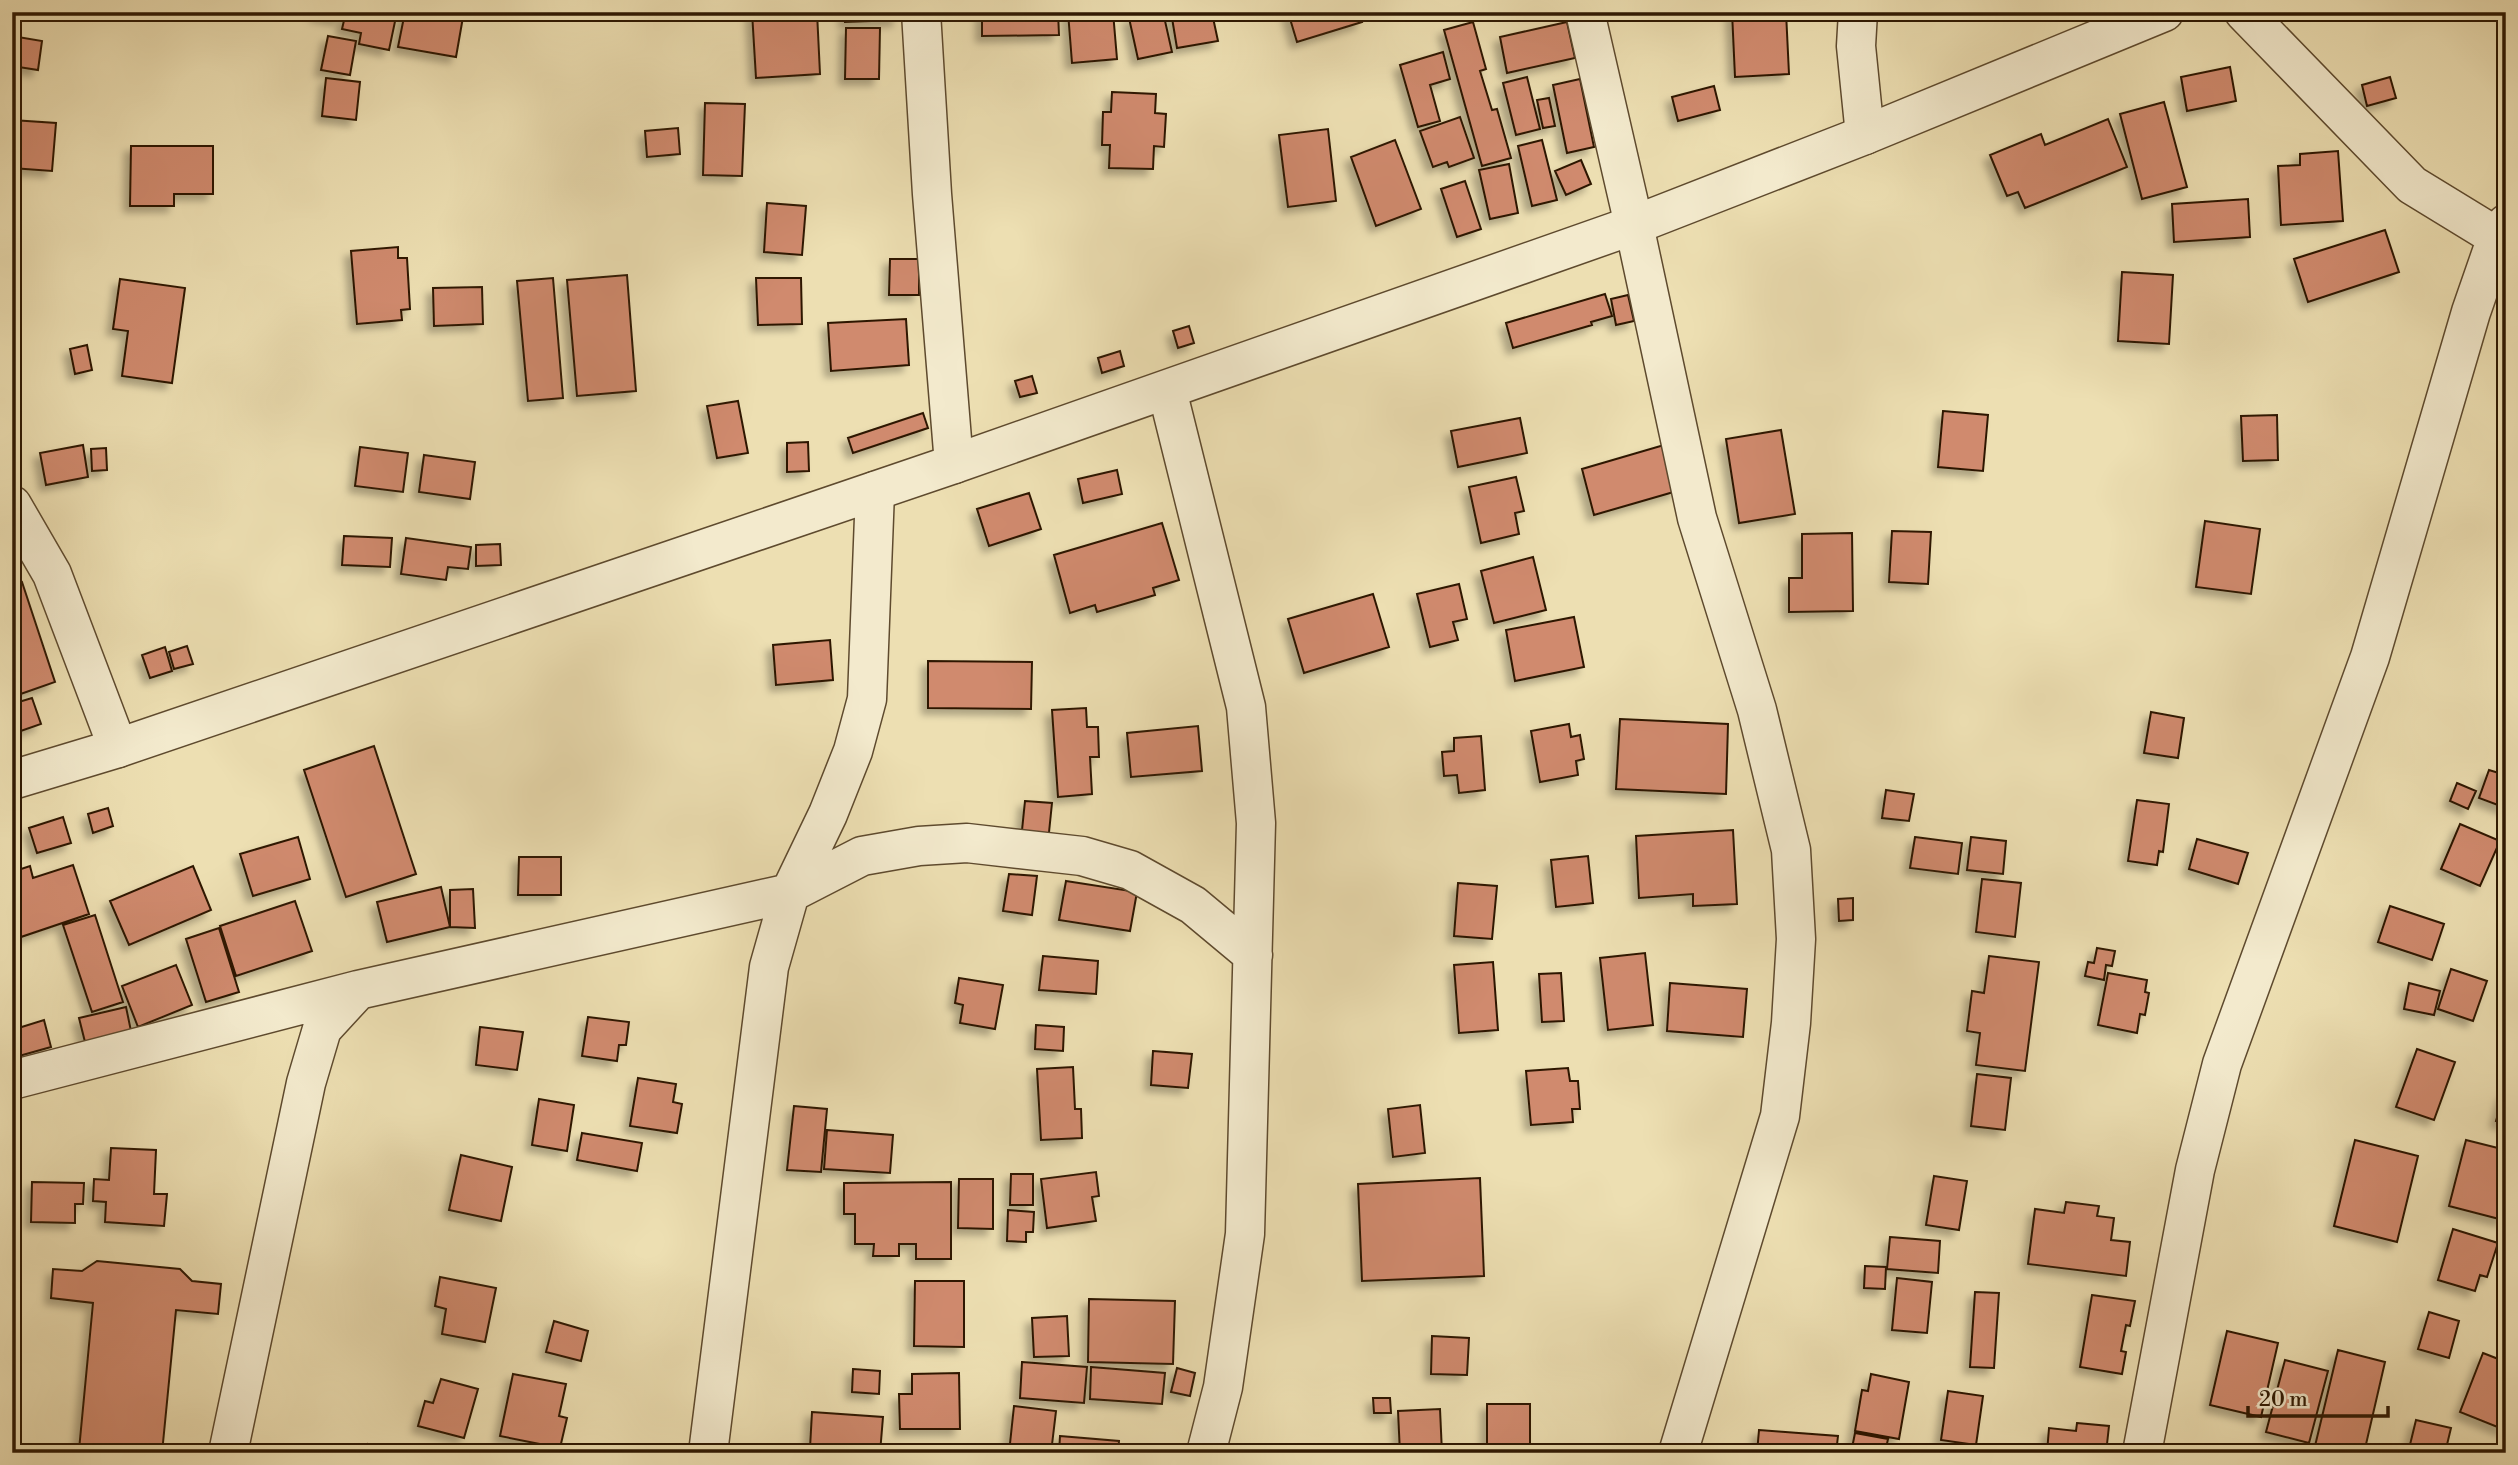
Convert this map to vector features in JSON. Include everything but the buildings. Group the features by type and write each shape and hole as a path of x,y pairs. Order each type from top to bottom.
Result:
{"street":[{"path":"921,12 932,194 954,464"},
{"path":"1585,12 1697,518 1757,710 1791,850 1796,939 1791,1023 1780,1116 1678,1453"},
{"path":"1858,12 1856,46 1865,135"},
{"path":"12,780 118,748 876,491 1634,225 1865,135 2164,12"},
{"path":"2142,1453 2195,1170 2222,1064 2370,657 2443,403 2501,231 2412,185 2244,12"},
{"path":"1167,390 1246,707 1256,823 1245,1234 1223,1387 1206,1453"},
{"path":"708,1453 769,967 790,893 828,814 853,751 867,699 876,491"},
{"path":"12,505 52,574 118,748"},
{"path":"12,1080 358,990 790,893 862,856 919,846 967,843 1082,856 1130,870 1193,905 1253,955"},
{"path":"228,1453 306,1083 322,1029 358,990"}]}
